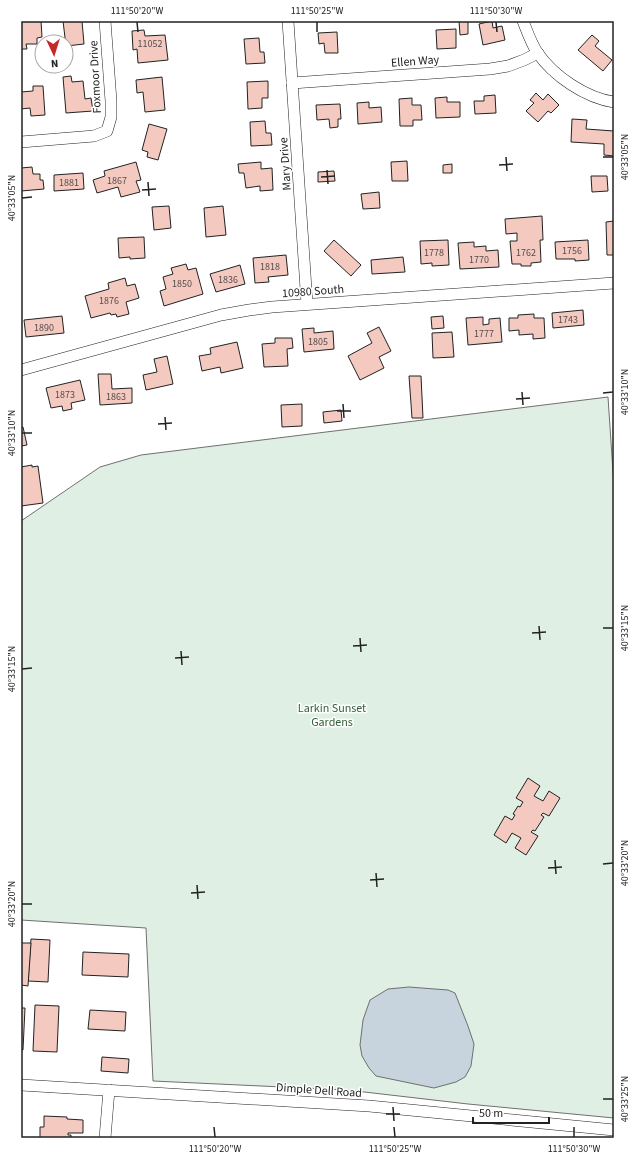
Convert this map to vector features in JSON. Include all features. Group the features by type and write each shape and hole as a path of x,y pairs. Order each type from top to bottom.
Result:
{"street":[{"name":"Foxmoor Drive","path":"21,142 94,136 107,131 111,117 111,101 105,21"},
{"name":"Mary Drive","path":"288,21 307,304"},
{"path":"523,21 538,53 554,71 572,85 589,94 614,102"},
{"name":"Ellen Way","path":"292,82 490,69 508,66 538,53"},
{"name":"10980 South","path":"21,370 221,315 272,306 614,283"},
{"name":"Dimple Dell Road","path":"21,1085 369,1106 614,1130"},
{"path":"105,1138 109,1090"}],"green space":[{"name":"Larkin Sunset Gardens","path":"608,397 614,487 614,1118 468,1104 347,1090 153,1081 146,928 21,920 21,521 100,467 141,455"}],"shaded area":[{"path":"409,987 448,990 455,993 474,1044 471,1066 465,1077 456,1082 434,1088 376,1076 369,1068 362,1056 360,1045 363,1020 370,1000 388,989"}],"building":[{"path":"21,21 41,21 42,34 34,34 34,44 26,44 27,49 21,49"},
{"path":"63,21 82,21 84,44 74,45 74,34 65,34"},
{"path":"459,21 468,21 468,34 460,35"},
{"path":"492,21 493,28 502,26 505,40 483,45 479,24"},
{"path":"456,29 456,48 437,49 436,30"},
{"path":"144,30 145,36 165,35 168,60 138,63 137,49 133,50 132,31"},
{"path":"337,32 338,53 325,53 324,43 319,44 318,33"},
{"path":"592,35 599,41 595,46 612,60 603,71 578,50"},
{"path":"259,38 260,52 264,52 265,63 246,64 244,39"},
{"path":"71,76 72,82 83,81 85,99 91,98 93,111 66,113 63,77"},
{"path":"162,77 165,110 145,112 143,92 137,93 136,80"},
{"path":"268,81 268,98 262,98 262,108 248,109 247,82"},
{"path":"33,86 43,86 45,115 31,116 30,108 21,109 21,92 33,91"},
{"path":"536,93 543,100 548,94 559,105 551,113 548,111 538,122 526,111 534,103 530,100"},
{"path":"495,95 496,113 475,114 474,101 484,101 484,96"},
{"path":"447,97 447,102 460,102 460,117 436,118 435,98"},
{"path":"412,98 412,105 421,105 422,120 413,120 413,126 400,126 399,99"},
{"path":"369,102 369,108 381,107 382,122 358,124 357,103"},
{"path":"340,104 341,119 338,119 338,127 330,128 329,119 317,120 316,105"},
{"path":"572,119 587,120 586,129 614,131 614,156 604,155 604,144 571,142"},
{"path":"265,121 266,133 271,133 272,145 251,146 250,122"},
{"path":"149,124 167,129 158,160 147,157 148,152 142,150"},
{"path":"407,161 408,181 392,181 391,162"},
{"path":"136,162 141,180 136,181 140,192 121,197 118,187 97,193 93,180 105,176 104,171"},
{"path":"261,162 261,169 272,168 273,190 260,191 260,186 246,188 244,173 239,173 238,164"},
{"path":"452,164 452,173 443,173 443,165"},
{"path":"32,167 33,174 40,174 40,180 43,180 44,189 21,191 21,168"},
{"path":"334,171 335,181 318,182 318,172"},
{"path":"83,173 84,189 54,191 54,175"},
{"path":"591,176 607,176 608,191 592,192"},
{"path":"379,192 380,208 363,209 361,194"},
{"path":"169,206 171,228 154,230 152,207"},
{"path":"223,206 226,235 206,237 204,208"},
{"path":"542,216 543,240 540,240 541,262 531,263 531,266 512,264 510,241 517,241 517,233 506,234 505,219"},
{"path":"614,221 614,255 607,255 606,222"},
{"path":"144,237 145,258 119,258 118,238"},
{"path":"334,240 361,265 351,276 324,251"},
{"path":"448,240 449,265 432,266 432,263 421,264 420,241"},
{"path":"588,240 589,260 575,261 575,259 556,259 555,242"},
{"path":"474,242 474,247 486,246 486,251 498,250 499,267 460,269 458,243"},
{"path":"286,255 288,275 268,277 269,282 255,283 253,258"},
{"path":"403,257 405,272 372,274 371,260"},
{"path":"186,264 188,270 196,268 203,294 164,306 160,291 166,289 163,277 173,274 171,268"},
{"path":"240,265 245,284 216,292 210,274"},
{"path":"125,278 127,286 135,284 139,298 126,302 129,314 117,317 116,314 111,315 110,313 91,318 85,296 109,289 108,283"},
{"path":"583,310 584,325 553,328 552,313"},
{"path":"534,314 534,318 544,318 545,338 533,339 533,334 519,335 519,330 509,331 509,318 518,318 518,315"},
{"path":"62,316 64,333 26,337 24,320"},
{"path":"443,316 444,328 432,329 431,317"},
{"path":"483,317 483,325 489,324 489,319 500,318 502,342 468,345 466,318"},
{"path":"379,327 391,351 379,357 384,368 360,380 348,356 372,343 367,333"},
{"path":"314,328 314,333 333,331 334,349 304,352 302,329"},
{"path":"452,332 454,357 433,358 432,333"},
{"path":"275,338 292,338 293,348 287,349 288,366 264,367 262,344 275,343"},
{"path":"237,342 243,368 221,373 220,367 202,371 199,356 211,354 210,348"},
{"path":"167,356 173,384 146,390 143,375 157,372 154,359"},
{"path":"98,374 111,374 112,389 132,388 132,403 100,405"},
{"path":"409,376 421,376 423,418 412,418"},
{"path":"80,380 85,400 71,403 72,409 63,411 62,406 51,408 46,388"},
{"path":"302,404 302,426 282,427 281,405"},
{"path":"341,410 342,421 324,423 323,412"},
{"path":"21,427 23,427 27,445 21,446"},
{"path":"32,465 32,467 38,466 43,503 21,506 21,467"},
{"path":"528,778 540,786 534,796 543,801 549,791 560,798 549,816 543,813 541,815 544,817 535,831 533,830 531,832 538,836 526,855 515,848 521,838 512,833 506,843 494,835 505,816 512,820 515,815 513,814 518,806 520,807 523,802 516,798"},
{"path":"31,939 50,940 48,982 28,981"},
{"path":"21,943 31,943 28,986 21,985"},
{"path":"83,952 129,954 128,977 82,975"},
{"path":"35,1005 59,1006 57,1052 33,1051"},
{"path":"21,1008 25,1008 23,1050 21,1050"},
{"path":"90,1010 126,1012 125,1031 88,1029"},
{"path":"102,1057 129,1059 128,1073 101,1071"},
{"path":"44,1116 67,1117 67,1119 83,1120 83,1133 68,1133 68,1135 71,1135 71,1138 40,1138 40,1127 44,1127"}]}
